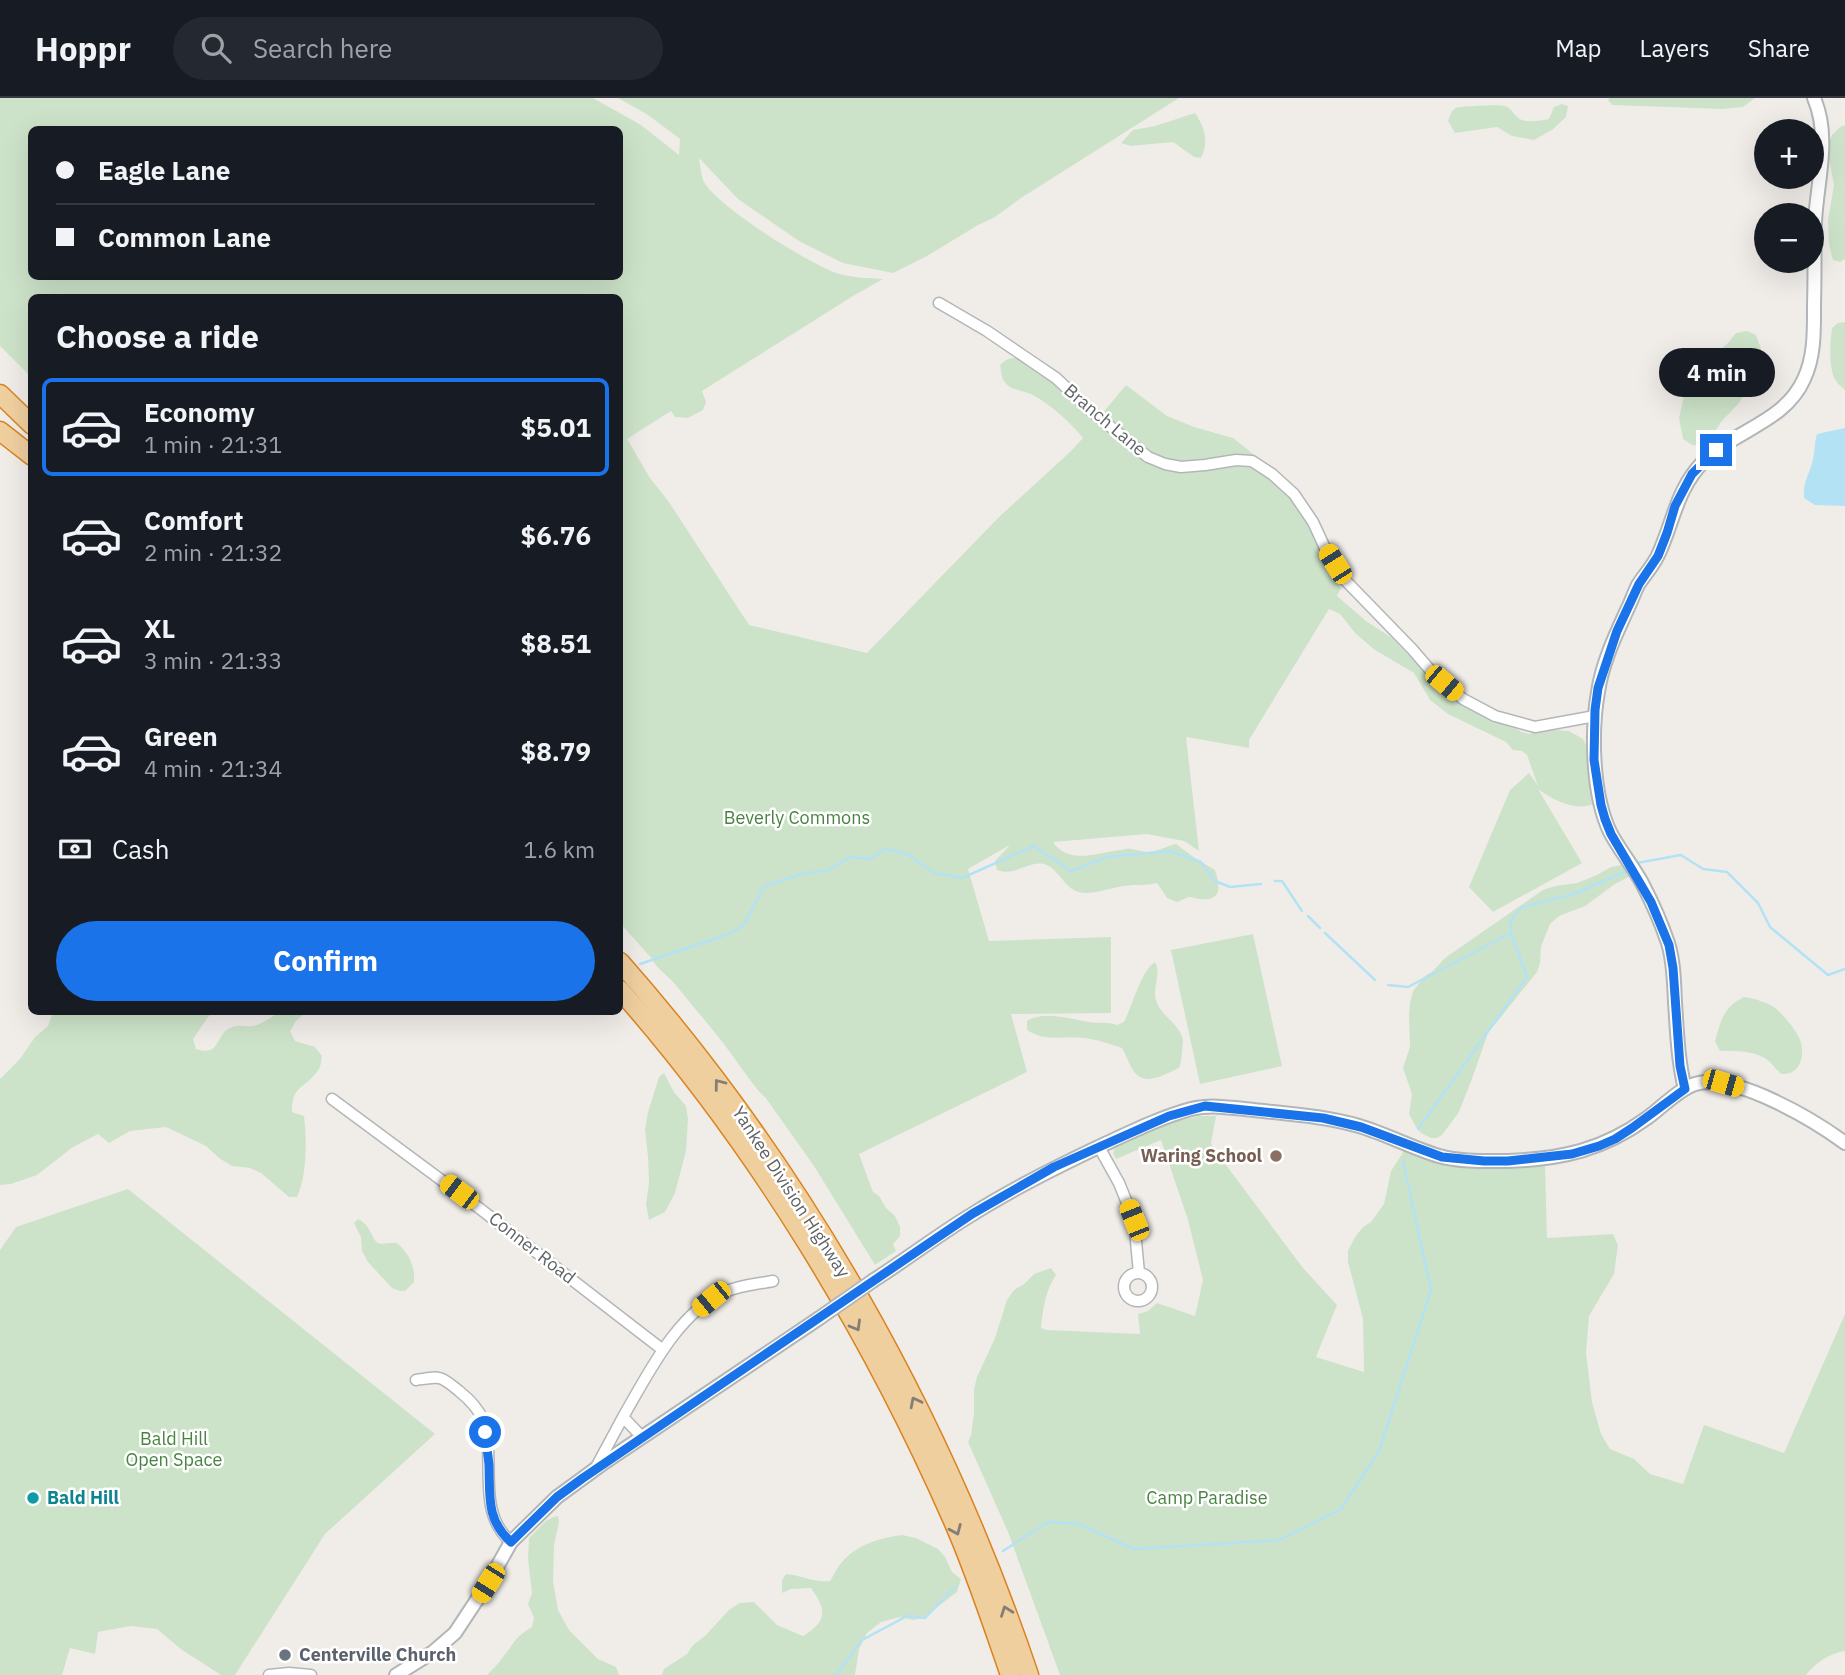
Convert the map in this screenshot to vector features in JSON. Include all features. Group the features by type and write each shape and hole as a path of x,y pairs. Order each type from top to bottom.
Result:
{"highway":[{"path":"0,394 28,421"},
{"path":"0,431 28,453"},
{"name":"Yankee Division Highway","path":"623,966 685,1040 745,1119 810,1215 874,1322 968,1515 1002,1598 1029,1675"},
{"name":"Yankee Division Highway","path":"623,994 679,1061 777,1196 858,1327 953,1521 1010,1675"}],"street":[{"path":"1685,1089 1680,1066 1669,945 1651,902 1611,834 1601,805 1594,760 1598,688 1617,631 1639,584 1658,556 1675,506 1692,474 1716,450 1755,428 1785,406 1805,379 1814,340 1815,219 1823,143 1820,116 1814,98"},
{"name":"Branch Lane","path":"939,303 1048,372 1148,457 1181,467 1236,460 1252,461 1272,474 1294,494 1345,580 1431,671 1463,699 1495,716 1535,727 1595,716"},
{"path":"396,1675 433,1652 455,1633 511,1542 557,1497 594,1470 972,1214 1054,1167 1169,1116 1205,1106 1314,1117 1385,1135 1442,1157 1496,1161 1572,1154 1615,1139 1695,1084 1723,1083 1744,1089 1814,1121 1845,1143"},
{"name":"Conner Road","path":"332,1099 663,1350"},
{"path":"1099,1147 1119,1183 1134,1220 1139,1273"},
{"path":"594,1470 663,1350 681,1325 711,1299 738,1287 773,1281"},
{"path":"415,1380 445,1378 475,1405 485,1432 490,1505 500,1533 511,1542"},
{"path":"623,1417 642,1437"},
{"path":"269,1675 311,1675"}],"green space":[{"name":"Beverly Commons","path":"0,98 593,98 641,125 679,155 680,139 648,115 618,98 1179,98 995,217 893,273 843,263 799,241 738,199 699,158 703,180 711,191 787,248 840,274 883,279 702,391 706,402 703,410 688,418 675,417 671,411 627,439 650,478 669,502 749,625 867,653 999,517 1083,438 1047,404 1007,384 1002,378 1000,365 1014,358 1022,360 1045,373 1101,415 1126,385 1167,416 1233,438 1282,477 1341,588 1337,596 1366,621 1392,638 1450,698 1508,722 1521,732 1530,734 1543,729 1569,731 1583,739 1588,750 1596,802 1574,806 1558,801 1538,789 1582,863 1493,912 1469,887 1510,790 1529,773 1538,786 1527,755 1448,714 1430,700 1414,673 1375,650 1355,633 1340,614 1329,609 1249,740 1249,748 1186,737 1199,851 1184,841 1147,834 1053,842 1068,854 1076,856 1128,849 1149,852 1176,844 1215,870 1219,886 1216,895 1208,899 1189,897 1177,902 1167,898 1157,883 1129,885 1091,893 1077,892 1052,868 1044,864 1010,872 997,870 995,861 1010,845 968,869 989,941 1111,937 1111,1013 1011,1014 1027,1072 859,1154 873,1192 895,1216 900,1227 900,1236 893,1244 896,1251 875,1265 814,1166 765,1097 674,983 623,926 623,294 28,294 28,374 0,346"},
{"path":"1755,98 1743,107 1723,109 1612,105 1608,100"},
{"path":"1562,104 1568,106 1566,117 1552,130 1534,140 1512,136 1497,127 1455,133 1448,121 1456,108 1502,105 1522,120 1539,121 1549,119 1554,107"},
{"path":"1195,113 1205,135 1201,158 1194,157 1173,142 1131,146 1121,143 1133,130"},
{"path":"1845,125 1845,259 1840,262 1833,260 1829,244 1828,220 1834,185 1827,148 1832,135"},
{"path":"1845,322 1845,390 1833,376 1830,355 1832,328"},
{"path":"1747,331 1756,335 1761,349 1747,378 1747,391 1709,441 1700,446 1692,445 1683,439 1679,418 1686,387 1700,365 1728,343 1736,333"},
{"path":"1626,864 1632,875 1585,906 1559,916 1550,924 1541,947 1537,972 1488,1033 1459,1112 1437,1138 1421,1133 1409,1114 1412,1094 1403,1068 1410,1047 1409,1016 1413,991 1445,958 1543,890 1577,883 1611,867"},
{"path":"1253,934 1282,1066 1200,1084 1171,950"},
{"path":"1155,962 1158,971 1155,990 1158,1006 1178,1030 1183,1041 1179,1068 1146,1079 1134,1071 1122,1048 1088,1039 1041,1036 1027,1030 1027,1021 1041,1016 1117,1025 1124,1022 1145,973"},
{"path":"1744,997 1775,1008 1794,1029 1801,1043 1802,1054 1797,1069 1793,1072 1782,1074 1765,1058 1753,1053 1720,1051 1715,1041 1721,1021 1731,1005"},
{"path":"52,1015 211,1015 193,1039 196,1049 204,1051 214,1048 230,1028 256,1025 275,1015 303,1015 290,1031 295,1041 315,1047 322,1056 319,1069 296,1092 292,1103 292,1112 304,1116 306,1136 304,1168 297,1197 289,1197 261,1173 250,1168 232,1166 206,1146 166,1127 130,1131 109,1143 98,1134 73,1147 37,1175 0,1185 0,1079 20,1059 35,1037 48,1026"},
{"path":"664,1073 674,1092 686,1106 686,1151 675,1193 665,1212 649,1220 646,1204 649,1183 645,1129 659,1077"},
{"name":"Camp Paradise","path":"1199,1116 1216,1116 1211,1143 1214,1149 1303,1268 1337,1305 1316,1357 1364,1372 1363,1319 1348,1262 1348,1251 1355,1237 1371,1222 1384,1204 1391,1171 1404,1151 1411,1149 1545,1164 1547,1238 1613,1234 1618,1245 1614,1274 1589,1316 1586,1353 1592,1402 1601,1434 1610,1449 1634,1459 1650,1474 1683,1484 1704,1425 1784,1453 1845,1314 1845,1651 1823,1659 1806,1675 1060,1675 1008,1532 968,1442 974,1414 974,1389 1007,1300 1014,1290 1034,1274 1051,1268 1056,1275 1047,1294 1041,1328 1047,1330 1140,1334 1138,1314 1148,1311 1157,1303 1195,1316 1203,1280 1188,1220 1161,1140 1116,1159 1113,1153 1120,1144 1166,1124"},
{"name":"Bald Hill Open Space","path":"128,1189 435,1434 325,1534 235,1675 221,1675 182,1650 157,1629 131,1626 98,1632 95,1654 70,1648 62,1675 0,1675 0,1250 16,1227"},
{"path":"358,1219 366,1225 378,1243 397,1243 405,1251 412,1265 414,1282 405,1291 392,1288 368,1262 354,1223"},
{"path":"558,1516 553,1581 558,1610 569,1630 598,1659 616,1667 619,1675 487,1675 518,1637 532,1627 534,1618 528,1604 532,1593 528,1559 529,1538 545,1522"},
{"path":"902,1535 916,1538 938,1549 952,1572 961,1579 957,1592 923,1618 913,1620 900,1617 881,1622 867,1633 859,1649 855,1675 662,1675 664,1669 687,1654 729,1610 740,1603 754,1602 777,1625 803,1636 820,1621 822,1610 811,1588 791,1589 782,1593 782,1580 786,1574 830,1581 840,1564 862,1546"}],"water":[{"path":"1845,428 1845,506 1815,505 1804,498 1804,492 1817,434"}],"waterway":[{"path":"640,964 726,935 744,925 764,886 802,874 829,870 850,857 870,859 885,849 907,854 934,873 962,878 1034,846 1071,871 1107,857 1170,851 1201,862 1215,881 1230,887 1261,884"},
{"path":"1634,865 1681,855 1703,869 1727,872 1758,903 1770,927 1828,975 1845,969"},
{"path":"1418,1129 1527,977 1511,933 1511,920 1522,907 1574,894 1629,870"},
{"path":"1275,881 1282,881 1302,911"},
{"path":"1308,916 1320,928"},
{"path":"1325,933 1375,980"},
{"path":"1388,985 1408,987 1511,933"},
{"path":"1003,1551 1048,1522 1079,1524 1134,1549 1279,1540 1341,1509 1379,1451 1431,1290 1403,1161"},
{"path":"836,1675 862,1640 907,1616 925,1618 956,1586"}],"place":[{"name":"Waring School","path":"1276,1156"},
{"name":"Bald Hill","path":"33,1498"},
{"name":"Centerville Church","path":"285,1655"}],"route":[{"path":"485,1432 490,1505 500,1533 511,1542 557,1497 605,1462 952,1226 1054,1167 1169,1116 1192,1109 1205,1106 1323,1118 1361,1127 1442,1157 1508,1161 1572,1154 1599,1146 1649,1117 1685,1089 1680,1066 1669,945 1642,883 1611,834 1605,819 1594,760 1595,710 1604,666 1617,631 1639,584 1658,556 1675,506 1692,474 1716,450"}]}
